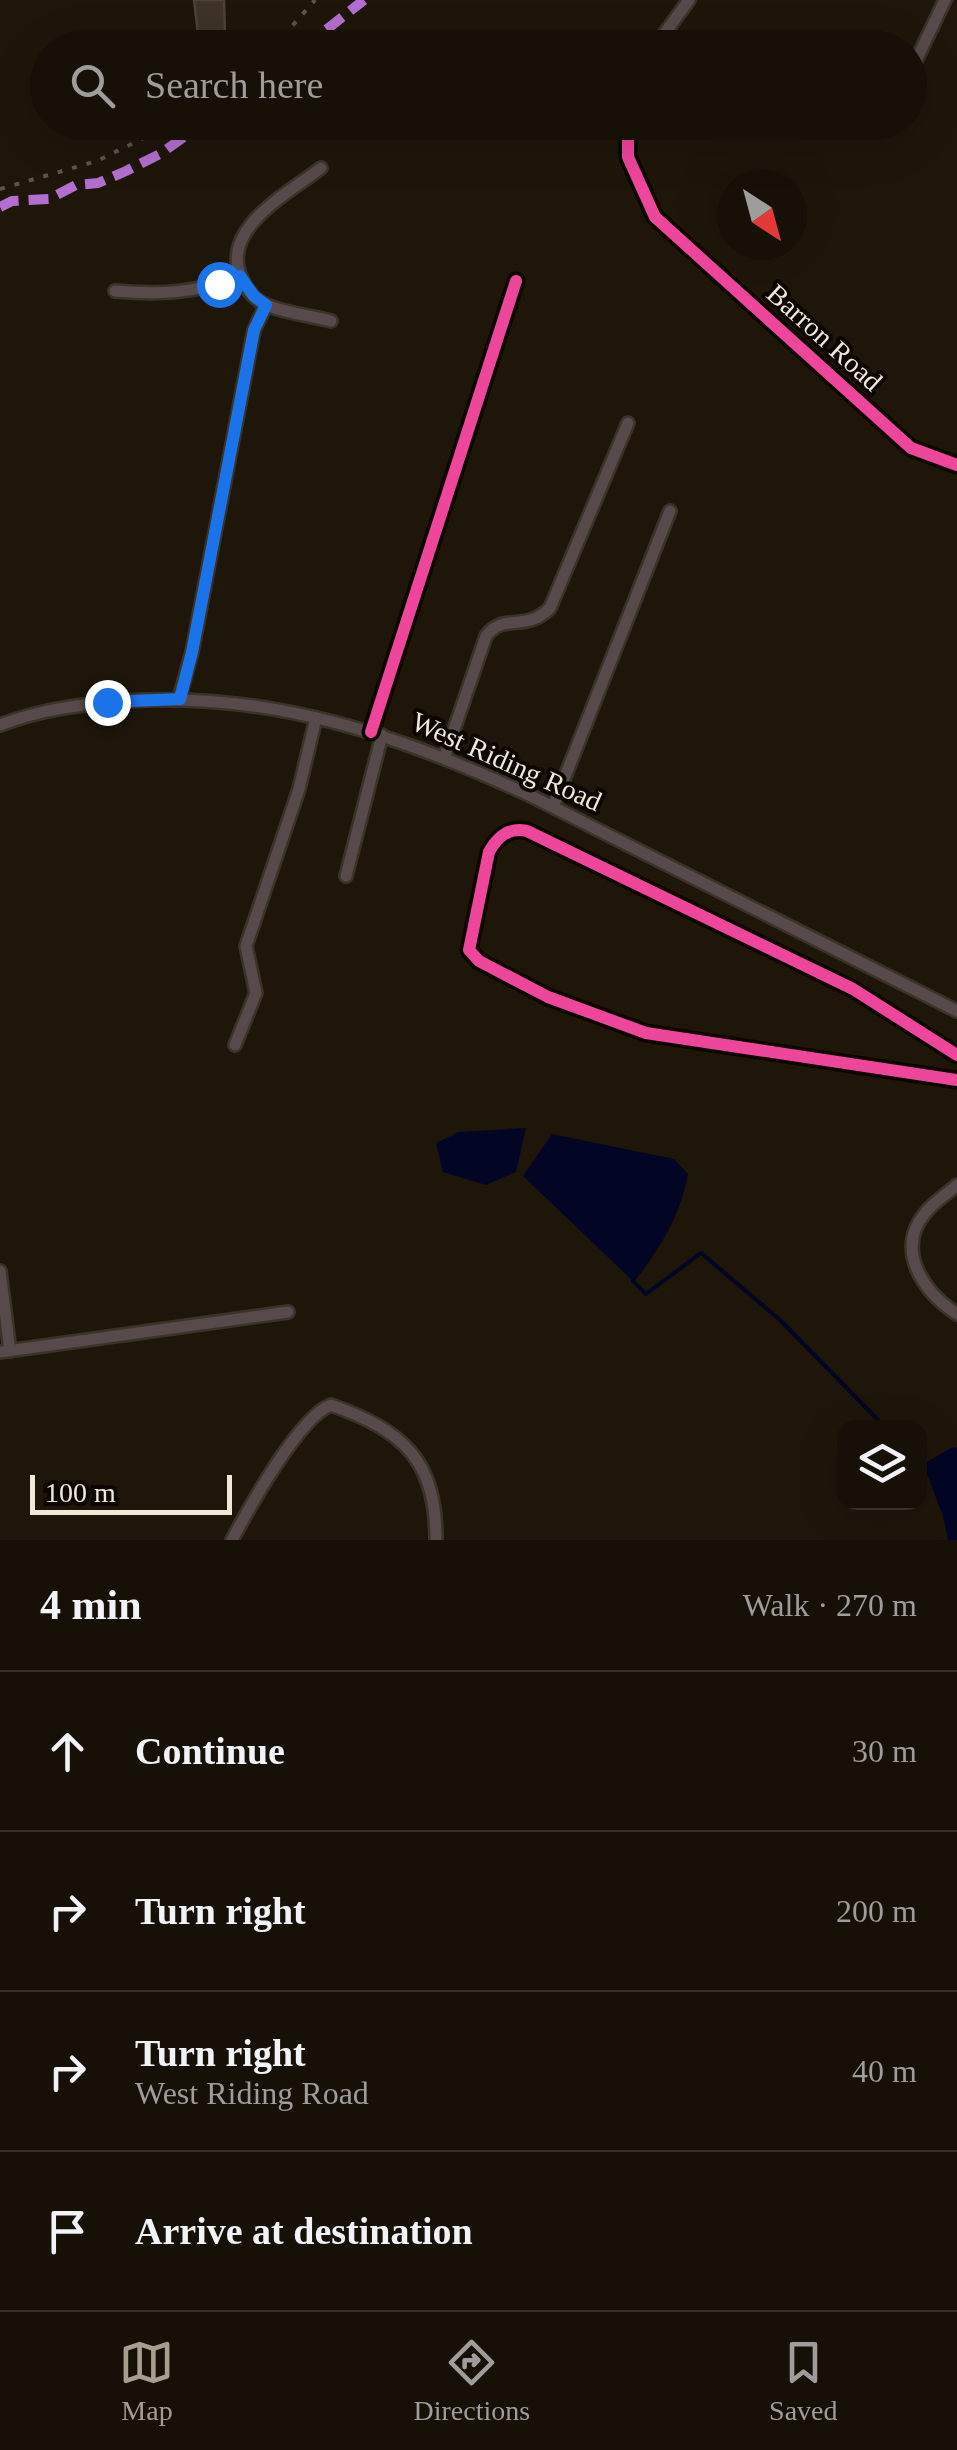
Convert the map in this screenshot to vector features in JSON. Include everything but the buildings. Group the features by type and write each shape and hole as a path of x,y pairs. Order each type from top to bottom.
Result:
{"street":[{"path":"668,30 690,0"},
{"path":"927,39 946,0"},
{"name":"Barron Road","path":"628,140 628,156 655,218 910,448 957,464"},
{"path":"322,168 250,224 237,254 240,276 266,305 330,321"},
{"path":"114,291 172,294 196,291 240,276"},
{"path":"346,876 377,734 516,281"},
{"path":"180,699 254,330 266,305"},
{"path":"445,756 486,636 497,625 533,622 550,608 628,424"},
{"path":"552,807 670,511"},
{"name":"West Riding Road","path":"0,725 79,704 222,700 377,734 445,756 552,807 957,1011"},
{"path":"236,1045 256,998 246,946 299,789 316,718"},
{"path":"957,1055 853,989 528,831 509,831 495,842 490,852 469,950 479,961 548,997 646,1033 957,1080"},
{"path":"957,1185 926,1212 914,1230 912,1249 918,1276 932,1295 957,1314"},
{"path":"0,1271 5,1352 288,1312"},
{"path":"232,1540 284,1454 318,1411 331,1405 379,1427 416,1458 428,1479 436,1540"}],"water":[{"path":"526,1128 516,1172 486,1185 443,1172 436,1143 459,1132"},
{"path":"552,1134 674,1159 688,1174 668,1231 634,1282 523,1176"},
{"path":"957,1448 957,1540 948,1540 927,1474 927,1462"}],"waterway":[{"path":"633,1281 646,1294 701,1253 779,1319 878,1420"}],"railway":[{"path":"289,30 315,0"},
{"path":"0,189 97,161 140,140"}],"marked path":[{"path":"326,30 364,0"},
{"path":"0,207 12,201 49,199 76,185 98,183 160,154 180,140"}],"cycle path":[{"path":"628,140 628,157 655,217 911,448 957,465"},
{"path":"371,732 516,281"},
{"path":"957,1055 853,989 527,831 505,834 489,852 469,950 479,961 548,997 646,1033 957,1080"}],"route":[{"path":"107,702 180,699 254,330 266,305 240,276 219,284"}]}
